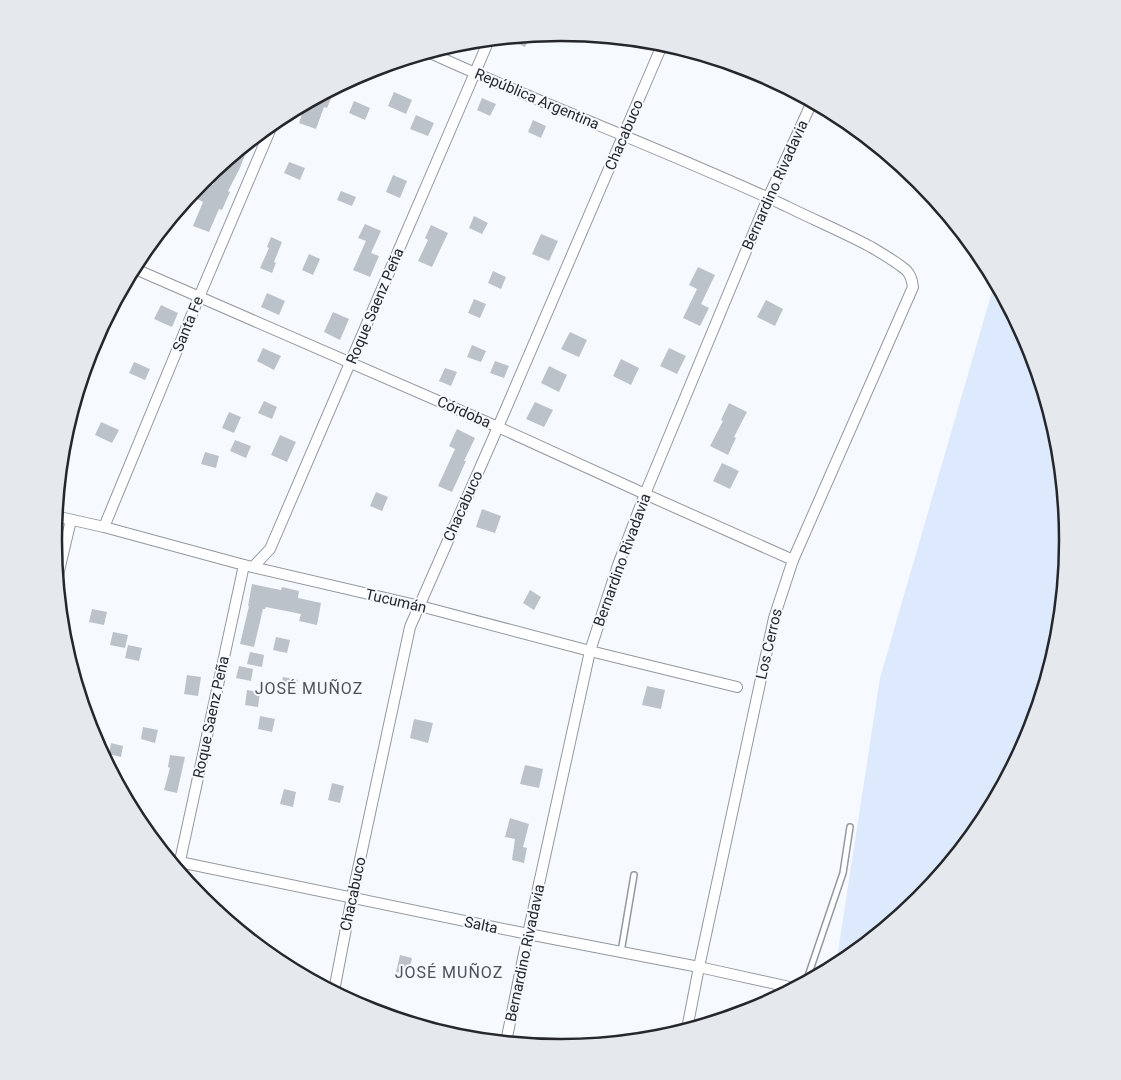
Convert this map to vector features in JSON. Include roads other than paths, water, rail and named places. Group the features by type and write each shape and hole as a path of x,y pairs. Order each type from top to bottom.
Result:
{"street":[{"name":"Roque Saenz Peña","path":"177,859 248,566 270,549 486,47"},
{"name":"Chacabuco","path":"335,985 352,897 410,627 660,51"},
{"name":"República Argentina","path":"438,56 768,198 858,240 884,254 908,272 912,280"},
{"name":"Bernardino Rivadavia","path":"507,1035 590,651 618,565 645,494 768,198 809,108"},
{"name":"Santa Fe","path":"104,527 267,136"},
{"name":"Córdoba","path":"141,271 498,427 793,560"},
{"name":"Los Cerros","path":"688,1022 774,618 793,560 913,287 912,280"},
{"name":"Tucumán","path":"63,518 104,527 248,566 420,606 590,651 737,687"},
{"path":"62,556 71,520"},
{"name":"Salta","path":"183,865 352,897 784,986"}],"lane":[{"path":"809,972 843,873 850,827"},
{"path":"621,952 634,875"}],"district":[{"name":"JOSÉ MUÑOZ","path":"309,688"},
{"name":"JOSÉ MUÑOZ","path":"449,972"}]}
